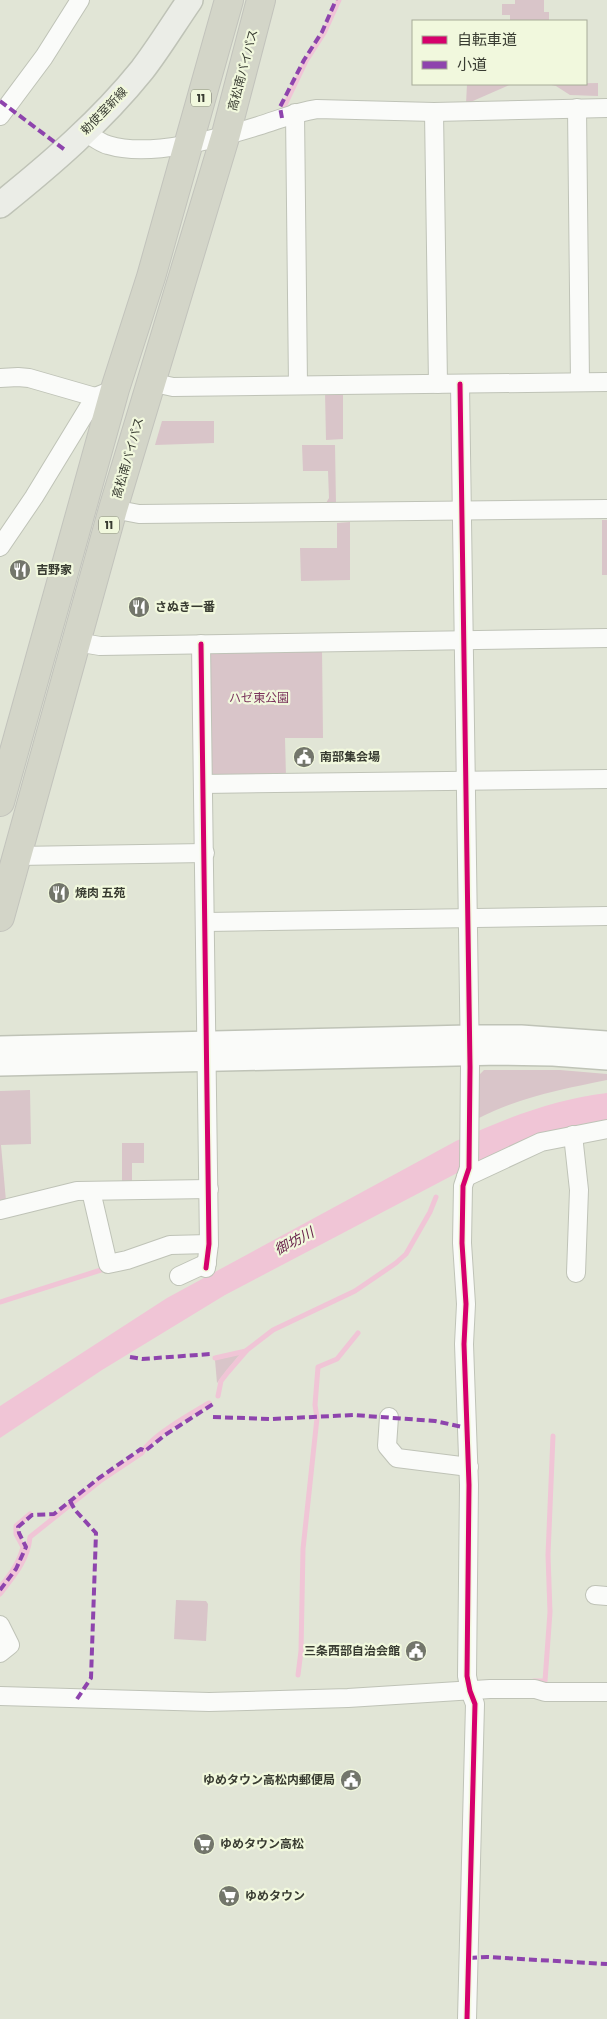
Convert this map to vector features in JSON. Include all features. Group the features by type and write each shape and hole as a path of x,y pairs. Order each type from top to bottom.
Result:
{"highway":[{"name":"11","path":"0,802 105,393 151,277 229,0"},
{"name":"高松南バイパス","path":"0,917 113,510 226,134 261,0"}],"main road":[{"name":"勅使室新線","path":"0,205 44,169 101,116 142,69 190,0"}],"street":[{"path":"0,116 44,57 80,0"},
{"path":"84,132 105,145 118,148 161,149 188,144 317,108 434,112 607,108"},
{"path":"576,108 580,382"},
{"path":"434,112 438,384"},
{"path":"295,113 298,385"},
{"path":"0,378 29,378 105,393 0,548"},
{"path":"150,382 173,387 607,382"},
{"path":"460,384 470,1046 470,1130 467,1172 463,1186 462,1243 466,1304 464,1344 469,1466 466,1676 475,1704 467,2019"},
{"path":"113,510 132,514 607,508"},
{"path":"76,642 95,646 607,638"},
{"path":"179,1276 207,1265 210,1244 201,644"},
{"path":"203,784 607,779"},
{"path":"17,856 205,853"},
{"path":"206,922 607,916"},
{"path":"470,1046 521,1036 607,1042"},
{"path":"0,1047 207,1051 470,1046 607,1059"},
{"path":"0,1065 207,1051"},
{"path":"467,1172 541,1142 607,1129"},
{"path":"573,1135 579,1190 576,1273"},
{"path":"0,1210 77,1192 209,1189"},
{"path":"91,1191 108,1264 170,1246 210,1244"},
{"path":"389,1417 387,1446 397,1458 469,1466"},
{"path":"0,1625 10,1645 0,1653"},
{"path":"0,1696 208,1702 325,1699 535,1689 545,1692 607,1692"}],"green space":[{"path":"515,0 544,0 544,12 549,12 549,20 510,20 510,15 502,15 502,4 515,4"},
{"path":"587,83 598,83 598,96 570,95 552,85 587,85"},
{"path":"467,85 510,85 466,104"},
{"path":"325,392 343,392 343,439 326,440"},
{"path":"162,421 214,421 214,443 155,445"},
{"path":"302,445 335,445 336,504 326,503 329,498 328,471 303,471"},
{"path":"602,520 607,520 607,575 602,575"},
{"path":"350,522 350,580 301,581 300,548 337,548 337,523"},
{"name":"ハゼ東公園","path":"322,649 323,738 285,738 286,777 215,778 210,772 208,656 213,651"},
{"path":"484,1070 560,1070 607,1074 607,1080 526,1099 479,1118 478,1076"},
{"path":"30,1090 31,1144 1,1145 6,1201 0,1203 0,1091"},
{"path":"122,1143 144,1143 144,1163 132,1163 132,1182 122,1182"},
{"path":"240,1354 217,1383 215,1360"},
{"path":"176,1600 206,1601 208,1604 206,1641 174,1639"}],"water":[{"name":"御坊川","path":"607,1093 607,1120 538,1135 505,1148 459,1172 225,1295 102,1370 0,1438 0,1406 167,1298 456,1141 530,1111 568,1100"}],"waterway":[{"path":"284,107 306,61 324,33 339,0"},
{"path":"218,1396 221,1381 228,1372 247,1350 273,1330 355,1291 406,1254 430,1212 436,1197"},
{"path":"0,1302 104,1269"},
{"path":"298,1675 301,1651 303,1549 317,1418 315,1405 318,1367 337,1359 358,1333"},
{"path":"215,1358 246,1351"},
{"path":"0,1594 23,1560 30,1537 100,1481 142,1453 162,1433 209,1403"},
{"path":"534,1681 545,1681 550,1612 548,1555 553,1436"},
{"path":"0,1587 14,1569 23,1547 16,1534 16,1526 30,1514"}],"marked path":[{"path":"282,118 280,107 304,60 322,32 336,0"},
{"path":"0,101 65,150"},
{"path":"130,1357 142,1359 211,1354"},
{"path":"0,1590 16,1569 26,1547 18,1527 32,1515 54,1514 99,1478 141,1449 145,1451 165,1435 213,1404"},
{"path":"213,1417 271,1419 353,1415 435,1421 467,1428"},
{"path":"70,1501 75,1510 96,1533 91,1678 77,1699"},
{"path":"469,1958 487,1957 607,1964"}],"cycle path":[{"path":"460,384 470,1067 469,1168 463,1186 462,1243 466,1304 464,1344 469,1485 467,1676 475,1704 467,2019"},
{"path":"201,644 209,1244 206,1268"}],"place":[{"name":"吉野家","path":"20,570"},
{"name":"さぬき一番","path":"139,607"},
{"name":"南部集会場","path":"304,757"},
{"name":"焼肉 五苑","path":"59,893"},
{"name":"三条西部自治会館","path":"416,1651"},
{"name":"ゆめタウン高松内郵便局","path":"351,1780"},
{"name":"ゆめタウン高松","path":"204,1844"},
{"name":"ゆめタウン","path":"229,1896"}]}
